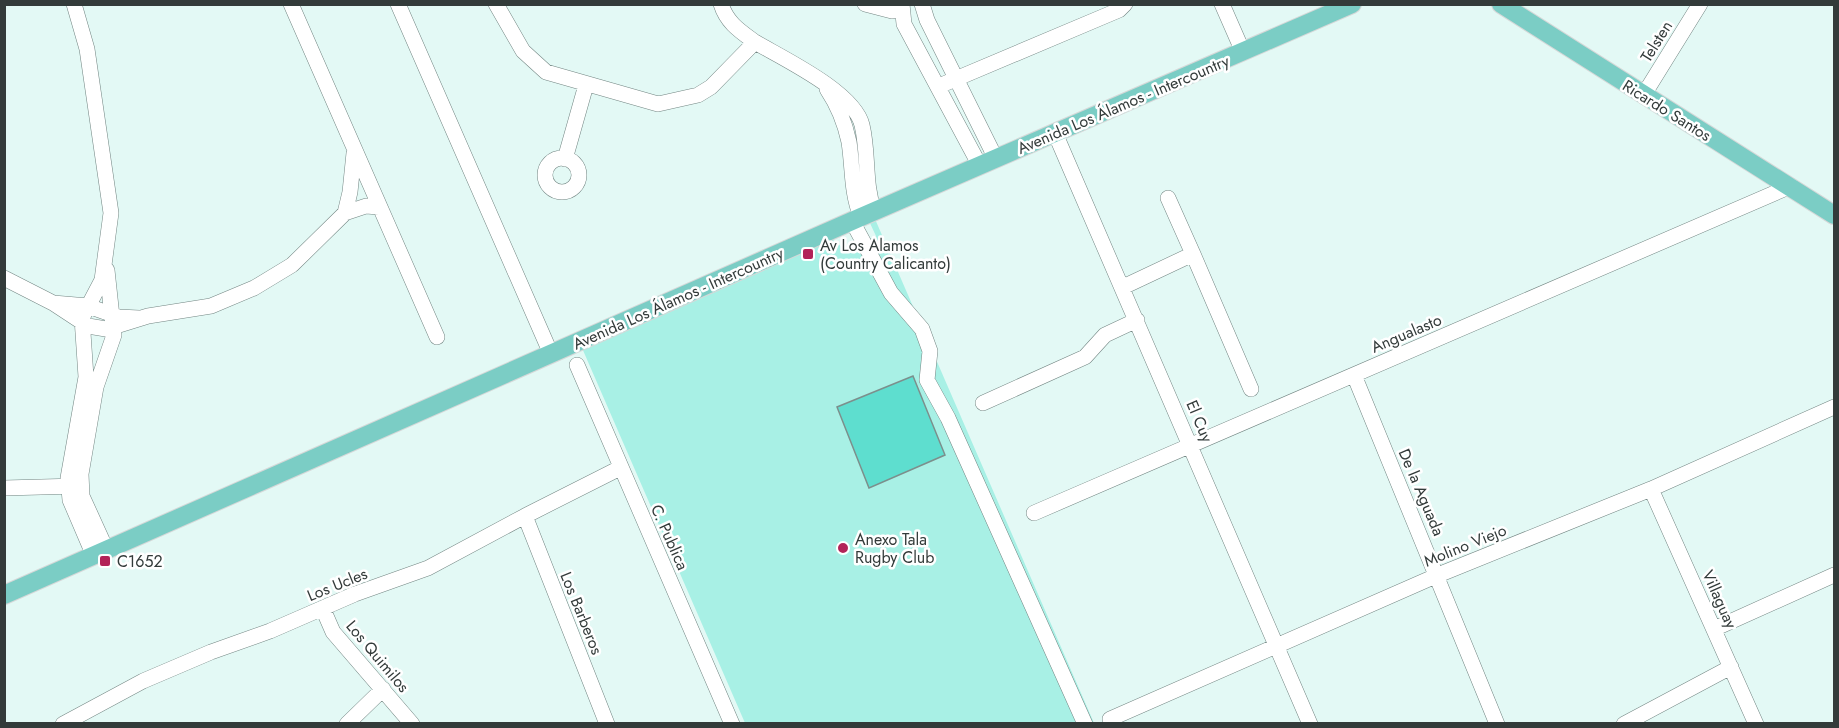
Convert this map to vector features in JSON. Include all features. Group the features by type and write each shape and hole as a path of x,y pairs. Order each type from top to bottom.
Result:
{"main road":[{"name":"Avenida Los Álamos - Intercountry","path":"4,595 862,216 1352,4"},
{"name":"Ricardo Santos","path":"1501,4 1834,214"}],"street":[{"path":"74,4 87,49 111,199 106,264 99,290 81,322 86,377 70,459 75,486 82,496 100,554"},
{"path":"291,4 437,337"},
{"path":"398,4 551,354"},
{"path":"496,4 514,40 533,62 546,72 652,102 671,103 698,95 711,87 755,42"},
{"path":"721,4 725,16 734,27 824,84 847,102 860,118 868,191 862,216 891,293 915,320 927,339 930,351 927,380 948,418 1085,723"},
{"path":"865,4 891,11 902,7 904,24 939,86 988,162"},
{"path":"922,4 927,20 956,78 988,162"},
{"path":"939,86 1119,10 1125,4"},
{"path":"1222,4 1243,52"},
{"name":"Telsten","path":"1644,96 1700,4"},
{"path":"565,159 586,85"},
{"name":"El Cuy","path":"1055,133 1310,723"},
{"path":"345,213 350,192 354,150"},
{"name":"Angualasto","path":"1034,513 1791,186"},
{"path":"1168,198 1251,389"},
{"path":"4,278 53,303 81,322 96,328 114,321 200,309 254,288 292,265 345,213 366,206 379,207"},
{"path":"1123,287 1194,255"},
{"path":"75,486 96,387 113,345 114,321 106,264"},
{"path":"53,303 88,306 114,321"},
{"path":"983,403 1085,357 1106,335 1137,320"},
{"name":"C. Publica","path":"577,365 732,723"},
{"name":"De la Aguada","path":"1354,375 1497,723"},
{"name":"Molino Viejo","path":"1110,719 1438,575 1651,489 1834,407"},
{"name":"Los Ucles","path":"63,723 143,681 356,594 428,568 620,468"},
{"path":"4,488 75,486"},
{"name":"Villaguay","path":"1651,489 1756,723"},
{"name":"Los Barberos","path":"525,516 607,723"},
{"path":"1714,629 1834,575"},
{"name":"Los Quimilos","path":"323,609 333,632 412,723"},
{"path":"1624,723 1731,667"},
{"path":"346,723 383,689"}],"green space":[{"name":"Anexo Tala Rugby Club","path":"875,219 1094,723 745,723 582,348 829,237 846,250 876,236 869,221"}],"building":[{"path":"913,376 945,455 869,488 837,407"}],"place":[{"name":"Av Los Alamos (Country Calicanto)","path":"808,254"},
{"name":"Anexo Tala Rugby Club","path":"843,548"},
{"name":"C1652","path":"105,561"}]}
